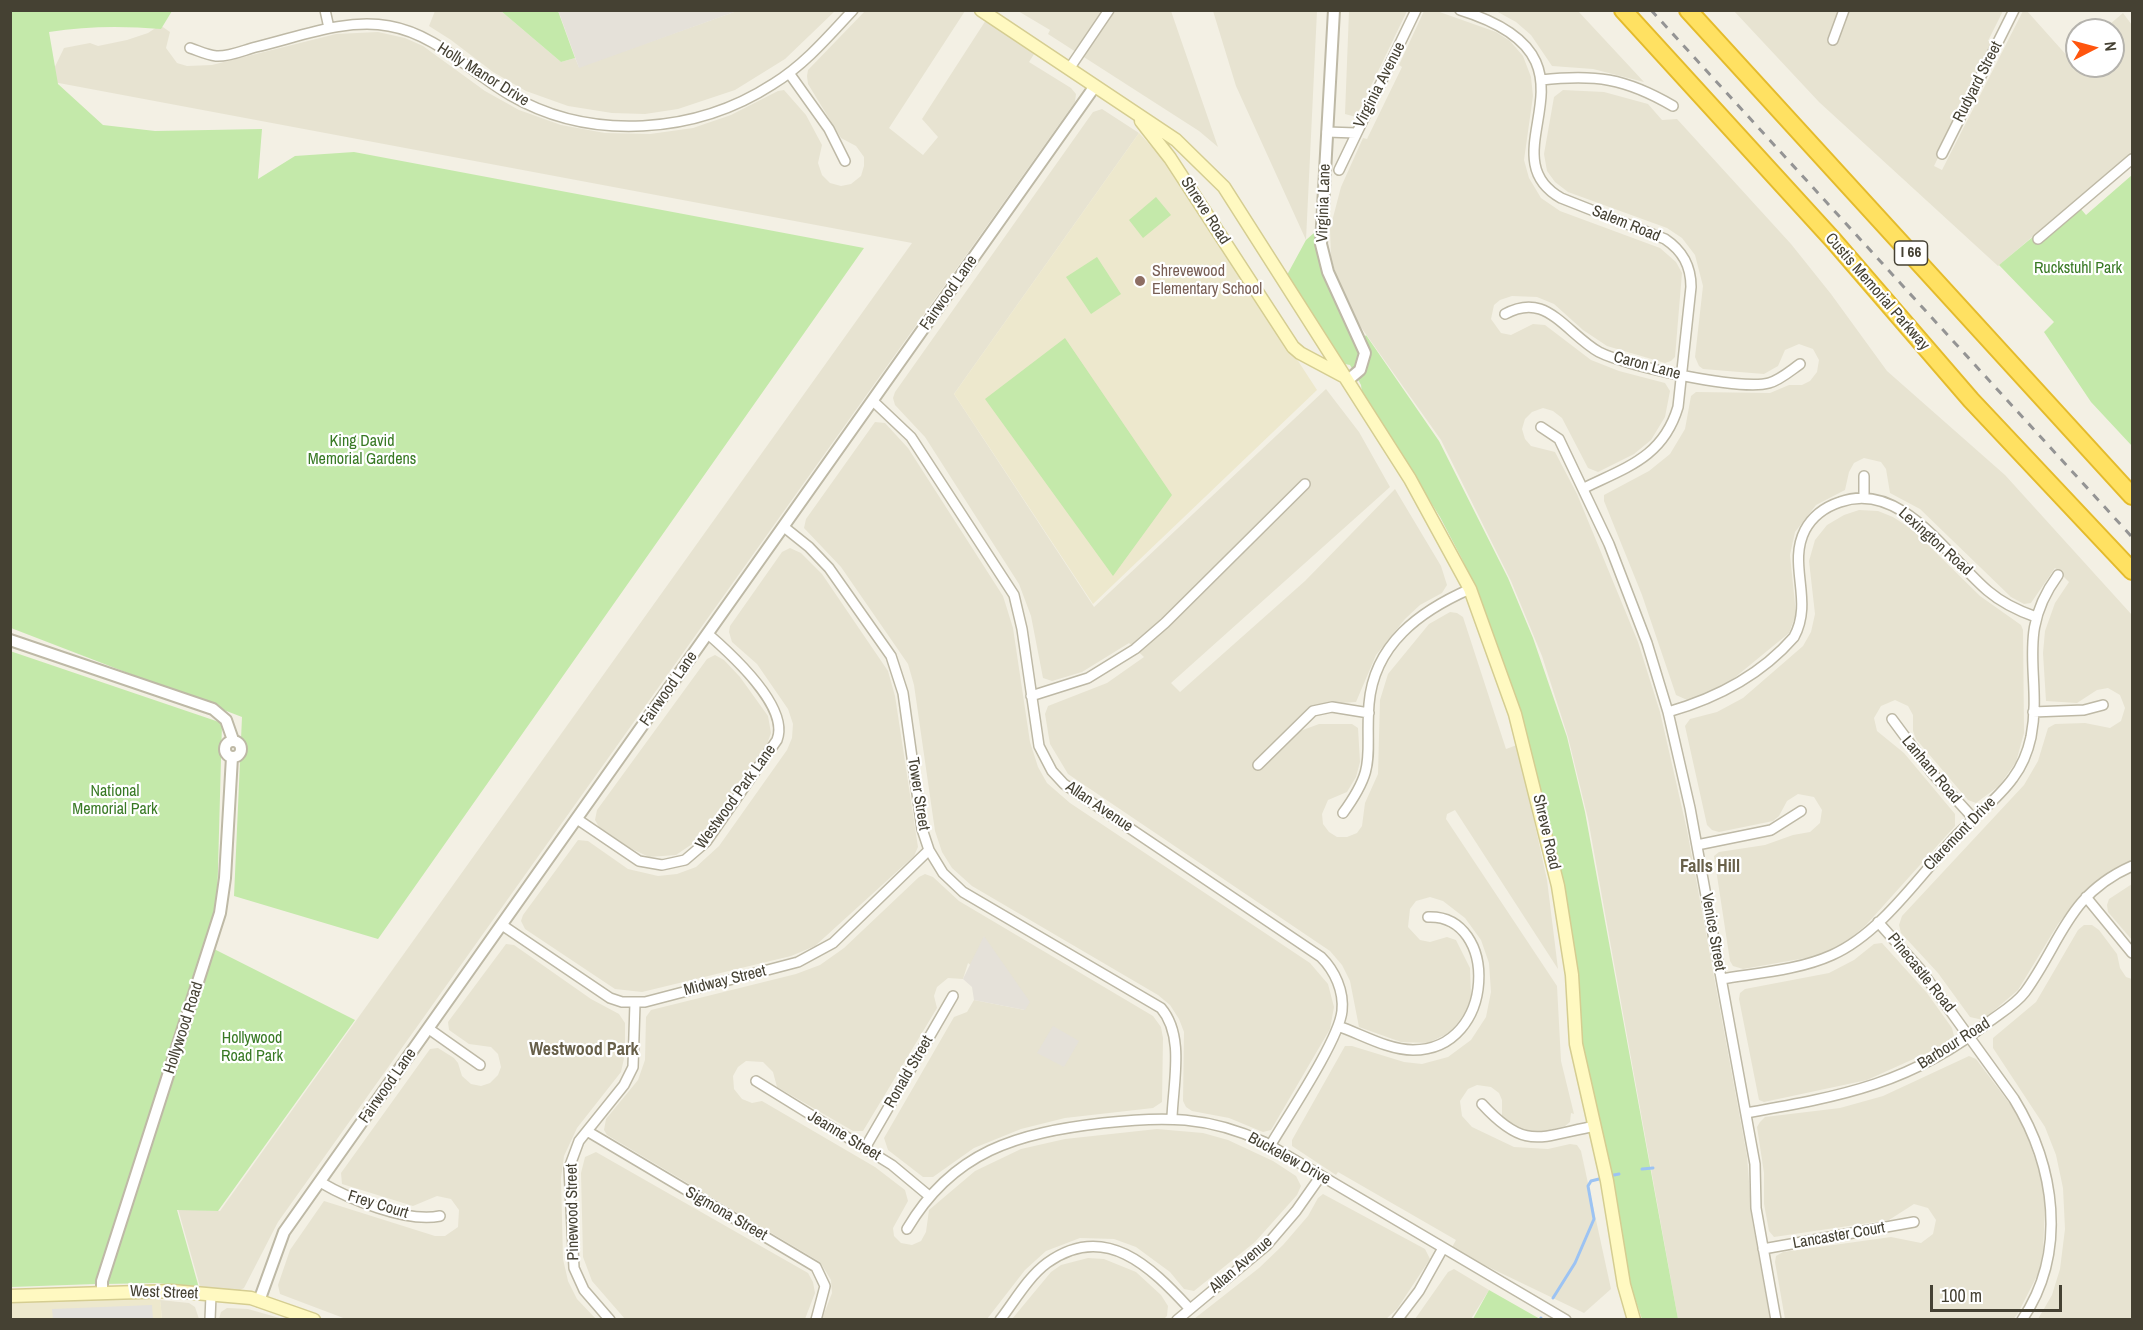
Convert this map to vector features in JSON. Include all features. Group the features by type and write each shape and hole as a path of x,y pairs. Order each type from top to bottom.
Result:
{"highway":[{"name":"Custis Memorial Parkway","path":"1623,10 1833,240 1971,400 2133,571"},
{"name":"I 66","path":"1688,10 2133,496"}],"main road":[{"name":"Shreve Road","path":"981,10 1184,146 1224,187 1330,349 1410,479 1470,589 1497,659 1531,770 1566,926 1572,975 1576,1044 1595,1126 1624,1284 1634,1320"},
{"name":"Shreve Road","path":"1136,114 1170,158 1293,347 1348,380"},
{"path":"1312,360 1325,358 1330,349"},
{"name":"West Street","path":"10,1296 172,1291 259,1301 314,1320"}],"street":[{"path":"325,10 329,28"},
{"name":"Holly Manor Drive","path":"190,48 223,56 329,28 374,24 405,30 436,45 501,90 527,104 572,120 608,125 663,124 710,114 754,96 789,73 853,10"},
{"path":"1069,69 1109,10"},
{"name":"Virginia Lane","path":"1334,10 1320,231 1322,252 1328,272 1365,353 1360,370 1348,380"},
{"name":"Virginia Avenue","path":"1327,132 1356,133 1416,10"},
{"name":"Salem Road","path":"1460,10 1492,21 1515,34 1532,55 1541,80 1541,111 1532,156 1540,181 1561,198 1665,239 1686,260 1690,269 1691,287 1682,375 1674,421 1661,442 1639,462 1584,488"},
{"path":"1833,40 1844,10"},
{"name":"Rudyard Street","path":"1942,154 2014,10"},
{"path":"789,73 829,129 845,161"},
{"path":"1541,80 1577,76 1606,78 1651,93 1673,106"},
{"name":"Fairwood Lane","path":"259,1301 284,1232 1095,86"},
{"path":"1340,170 1356,133"},
{"path":"2038,239 2133,159"},
{"name":"Caron Lane","path":"1505,314 1523,307 1541,309 1600,353 1635,365 1682,375 1762,385 1778,379 1800,364"},
{"name":"Allan Avenue","path":"873,401 911,437 1010,587 1018,607 1041,752 1060,781 1321,957 1333,972 1341,996 1338,1026 1270,1146"},
{"name":"Venice Street","path":"1541,427 1559,439 1584,488 1630,595 1668,712 1697,845 1746,1113 1755,1164 1756,1209 1776,1320"},
{"path":"1668,712 1701,703 1734,687 1787,645 1799,628 1803,617 1799,551 1805,531 1826,508 1864,497 1864,476"},
{"path":"1031,696 1088,678 1115,664 1135,649 1165,623 1305,484"},
{"name":"Lexington Road","path":"1864,497 1886,501 1908,514 1989,591 2017,609 2036,617"},
{"name":"Tower Street","path":"784,527 809,547 829,568 894,663 903,693 922,829 929,850 943,873 963,892 1161,1008 1171,1022 1175,1045 1172,1118"},
{"name":"Claremont Drive","path":"1722,979 1816,961 1849,946 1878,922 2006,788 2022,763 2031,735 2033,712 2031,647 2036,617 2049,587 2058,575"},
{"path":"1343,813 1359,791 1367,771 1369,713 1375,675 1401,634 1423,612 1470,589"},
{"name":"Westwood Park Lane","path":"577,819 630,857 651,864 669,864 685,860 706,842 777,740 780,729 776,712 742,665 708,634"},
{"name":"Hollywood Road","path":"10,640 213,710 226,720 233,740 238,742 241,750 232,757 223,900 102,1281 102,1292"},
{"path":"2033,712 2084,710 2103,705"},
{"path":"1258,765 1313,711 1332,707 1369,713"},
{"name":"Lanham Road","path":"1892,719 1932,773 1974,819"},
{"path":"1697,845 1771,830 1801,810"},
{"name":"Midway Street","path":"502,925 610,999 634,1003 779,967 819,952 833,943 929,850"},
{"name":"Barbour Road","path":"1746,1113 1864,1090 1909,1072 1970,1037 2025,991 2063,925 2086,897 2110,878 2133,866"},
{"path":"2086,897 2133,953"},
{"path":"1338,1026 1411,1050 1435,1047 1447,1041 1465,1026 1472,1014 1479,990 1476,957 1471,944 1457,926 1441,918 1428,917"},
{"name":"Pinecastle Road","path":"1878,922 1920,969 2025,1117 2047,1176 2051,1211 2047,1265 2039,1291 2022,1320"},
{"name":"Ronald Street","path":"865,1148 953,996"},
{"name":"Pinewood Street","path":"610,1320 584,1290 574,1268 571,1253 569,1168 575,1150 587,1131 624,1085 633,1068 634,1003"},
{"path":"429,1029 480,1065"},
{"name":"Jeanne Street","path":"756,1081 892,1165 928,1195"},
{"path":"1482,1104 1502,1126 1519,1136 1543,1137 1595,1126"},
{"name":"Buckelew Drive","path":"907,1229 928,1195 973,1160 1016,1139 1073,1127 1172,1118 1232,1129 1270,1146 1566,1320"},
{"name":"Sigmona Street","path":"587,1131 816,1266 825,1286 816,1320"},
{"name":"Allan Avenue","path":"1177,1320 1266,1246 1296,1211 1320,1177"},
{"name":"Frey Court","path":"320,1182 338,1193 410,1216 440,1216"},
{"name":"Lancaster Court","path":"1763,1249 1914,1222"},
{"path":"1000,1320 1046,1263 1061,1254 1082,1248 1107,1248 1143,1262 1159,1275 1189,1308"},
{"path":"1397,1320 1419,1291 1443,1248"},
{"path":"210,1320 211,1295"}],"shaded area":[{"path":"558,10 737,11 579,68"},
{"path":"1434,10 1496,32 1510,41 1523,56 1531,77 1533,96 1524,160 1529,178 1541,198 1560,211 1660,248 1676,262 1682,273 1675,357 1665,363 1607,346 1583,330 1554,304 1537,297 1512,296 1500,300 1494,305 1491,319 1501,333 1511,335 1533,324 1545,325 1591,360 1619,371 1665,383 1670,391 1665,417 1651,440 1634,454 1598,472 1588,468 1562,418 1553,411 1543,408 1532,412 1525,419 1522,429 1525,439 1531,446 1555,452 1577,494 1638,642 1660,712 1687,830 1747,1156 1752,1220 1770,1319 1678,1319 1588,819 1568,737 1542,656 1511,581 1441,440 1358,323 1338,281 1331,258 1330,229 1341,187 1363,138 1367,139 1402,67 1399,65 1424,11"},
{"path":"435,11 501,11 561,62 575,58 579,67 737,11 835,11 785,59 735,90 678,109 645,114 612,113 568,106 526,91 493,72 429,26"},
{"path":"865,11 965,11 889,128 923,155 938,137 922,119 986,20 1036,51 1029,62 1071,88 1076,94 1075,102 278,1222 244,1288 236,1292 201,1290 178,1209 220,1211 912,243 48,81 64,48 90,43 98,46 127,40 148,33 160,25 170,32 166,48 177,63 187,66 212,65 336,34 378,32 405,38 423,46 485,91 519,110 561,125 605,133 650,134 693,128 731,115 784,90 806,115 822,145 818,163 822,175 830,183 841,186 851,184 861,176 864,157 856,146 841,138 808,84 807,76 808,70"},
{"path":"1018,11 1171,11 1218,147 1199,131 1048,34 1050,30"},
{"path":"1213,11 1317,11 1306,240 1236,86"},
{"path":"1349,11 1407,11 1356,117 1345,114"},
{"path":"1496,11 1578,11 1644,82 1593,69 1552,66 1531,35 1516,22"},
{"path":"1734,11 2003,11 1988,41 1994,44 1934,166 1942,170 2023,11 2027,11 2065,54 2065,78 2125,78 2125,18 2117,18 2123,13 2132,25 2132,158 2084,193 1998,266 1819,102"},
{"path":"1563,90 1604,92 1648,104 1662,120 1677,119 1791,244 1887,371 2005,475 2132,615 2132,861 2109,873 2084,892 2058,924 2018,990 1983,1020 1970,1017 1938,973 1901,933 1899,925 1902,916 2024,785 2038,761 2048,728 2055,724 2085,723 2110,728 2121,721 2125,708 2120,695 2108,688 2097,690 2077,703 2046,701 2043,653 2045,631 2055,603 2069,582 2055,568 2031,603 2024,604 2011,597 1920,509 1890,493 1886,469 1881,462 1864,458 1854,463 1849,472 1845,490 1816,505 1795,532 1790,555 1796,614 1789,633 1722,688 1687,700 1676,695 1642,595 1604,501 1604,495 1649,471 1670,454 1685,429 1691,396 1696,392 1770,393 1789,385 1802,385 1810,381 1817,372 1819,360 1813,349 1799,344 1785,350 1778,366 1764,374 1703,369 1699,366 1695,357 1703,286 1695,255 1682,238 1667,228 1568,192 1555,182 1547,171 1544,154 1554,97"},
{"path":"1102,109 1139,133 954,394 1094,607 1326,389 1359,432 1390,487 1171,683 1180,692 1305,581 1395,489 1441,566 1447,585 1442,593 1420,605 1405,619 1376,655 1356,702 1326,704 1292,734 1319,724 1352,724 1358,728 1360,762 1356,777 1347,792 1328,800 1322,814 1323,824 1337,837 1347,837 1357,833 1362,826 1365,803 1378,774 1380,700 1388,674 1429,624 1450,612 1463,617 1506,749 1517,745 1520,756 1547,880 1558,969 1455,810 1447,814 1446,819 1557,986 1561,1061 1574,1114 1571,1113 1570,1122 1565,1126 1547,1131 1526,1131 1507,1125 1502,1116 1502,1100 1499,1093 1491,1087 1477,1085 1468,1089 1460,1101 1462,1116 1472,1127 1514,1147 1548,1149 1570,1144 1577,1145 1581,1151 1611,1289 1584,1313 1451,1249 1456,1240 1338,1172 1336,1175 1292,1146 1292,1140 1345,1046 1352,1046 1404,1062 1422,1064 1448,1057 1471,1040 1486,1017 1491,992 1489,963 1481,940 1465,918 1443,901 1430,897 1416,901 1410,909 1408,927 1420,940 1430,942 1447,937 1456,940 1470,968 1471,995 1467,1010 1451,1032 1428,1043 1401,1042 1359,1027 1350,981 1342,965 1330,951 1068,774 1050,744 1045,714 1048,706 1107,683 1144,657 1129,643 1082,672 1052,681 1043,678 1031,616 1019,584 925,437 895,405 893,398 895,392 1093,112"},
{"name":"Shrevewood Elementary School","path":"1139,133 1175,172 1317,390 1093,604 954,394"},
{"path":"875,422 885,423 908,448 1003,596 1013,628 1030,742 1038,767 1047,783 1070,803 1310,963 1328,984 1334,1007 1330,1029 1271,1130 1263,1132 1229,1118 1192,1111 1186,1107 1183,1101 1184,1032 1170,1005 1158,995 972,886 952,868 942,852 935,831 914,685 908,664 841,567 804,528 806,519"},
{"path":"1859,510 1878,511 1893,517 1913,530 1980,596 2021,625 2023,630 2024,733 2016,762 1999,786 1976,803 1968,800 1916,739 1913,731 1913,715 1908,706 1895,700 1881,706 1874,718 1877,731 1904,753 1955,814 1955,826 1866,925 1846,942 1817,956 1743,969 1733,966 1730,961 1714,856 1719,852 1765,845 1793,835 1810,832 1820,823 1822,810 1814,797 1798,794 1787,801 1779,816 1773,821 1719,832 1712,830 1707,825 1685,726 1690,719 1717,712 1743,698 1803,646 1811,632 1815,614 1809,561 1815,540 1827,525 1844,515"},
{"path":"790,548 801,553 822,574 888,671 895,696 918,847 914,856 815,946 791,956 642,992 615,989 525,929 521,921 523,915 578,840 588,841 628,869 658,876 677,874 696,867 719,846 787,750 792,738 793,724 788,709 757,664 732,642 729,632 730,626 782,552"},
{"path":"715,655 724,660 740,677 768,716 771,733 767,744 698,840 676,855 649,857 630,848 599,827 595,820 597,810 707,659"},
{"path":"925,874 933,877 959,901 1153,1016 1161,1027 1163,1038 1162,1102 1153,1108 1065,1118 1021,1129 974,1148 933,1177 923,1177 888,1150 884,1138 954,1017 967,1012 974,1000 1025,1010 968,963 963,979 948,978 937,987 934,996 937,1008 863,1131 853,1131 777,1087 773,1072 763,1062 746,1061 738,1067 733,1076 734,1089 742,1099 752,1103 762,1101 875,1167 905,1190 908,1201 893,1228 894,1236 901,1243 912,1245 921,1241 926,1232 929,1210 975,1171 1021,1149 1065,1139 1157,1129 1203,1133 1228,1140 1273,1161 1296,1176 1301,1186 1297,1195 1255,1242 1194,1291 1184,1289 1170,1272 1136,1247 1114,1239 1080,1238 1046,1251 1025,1270 987,1319 822,1319 832,1293 831,1280 820,1262 607,1135 604,1130 606,1119 638,1080 645,1060 646,1017 651,1010 796,974 820,965 844,948 919,877"},
{"path":"2132,884 2132,940 2108,912 2107,905 2109,899"},
{"path":"2084,925 2092,925 2099,930 2117,954 2120,968 2126,977 2132,979 2132,1319 2038,1319 2052,1295 2060,1269 2065,1229 2063,1188 2056,1155 2045,1127 1993,1048 1993,1038 2036,1002 2078,930"},
{"path":"984,936 1030,1002 1025,1010 974,1000 972,987 963,979"},
{"path":"1882,943 1927,993 1952,1028 1954,1036 1949,1043 1867,1080 1764,1102 1759,1100 1739,999 1740,993 1745,989 1829,973 1854,960 1874,944"},
{"path":"506,944 514,945 591,999 619,1014 625,1023 625,1054 621,1072 577,1128 564,1156 561,1178 563,1259 568,1281 577,1299 596,1319 346,1319 280,1294 278,1285 290,1250 324,1201 435,1236 445,1236 458,1227 459,1210 451,1199 437,1196 413,1206 342,1184 341,1173 430,1049 438,1048 454,1058 462,1076 471,1084 481,1086 490,1083 498,1075 501,1067 498,1054 491,1047 469,1044 449,1030 448,1022"},
{"path":"1053,1026 1079,1041 1064,1067 1037,1053"},
{"path":"1969,1056 1976,1059 2013,1108 2027,1135 2042,1181 2045,1207 2043,1251 2039,1272 2018,1313 2013,1320 1785,1319 1775,1262 1776,1256 1783,1252 1891,1237 1921,1243 1933,1234 1936,1220 1928,1208 1914,1204 1889,1220 1774,1237 1769,1231 1764,1204 1764,1173 1757,1127 1760,1122 1765,1117 1840,1108 1883,1096"},
{"path":"596,1152 808,1273 815,1293 805,1319 625,1319 592,1281 583,1257 581,1173 585,1157"},
{"path":"1323,1194 1425,1249 1430,1259 1397,1309 1386,1319 1194,1319 1259,1268 1283,1245"},
{"path":"1088,1258 1104,1259 1136,1272 1161,1295 1168,1306 1167,1316 1163,1320 1012,1319 1051,1272 1061,1265"},
{"path":"1454,1269 1489,1290 1471,1319 1415,1319 1448,1272"},
{"path":"160,1296 162,1319 11,1319 10,1301"},
{"path":"160,1300 189,1303 195,1307 199,1319 162,1319"},
{"path":"152,1305 153,1319 53,1319 52,1309"},
{"path":"227,1308 248,1309 283,1319 219,1319 221,1312"}],"green space":[{"name":"King David Memorial Gardens","path":"10,11 172,11 161,29 105,27 49,32 58,84 103,125 155,131 262,129 258,179 295,156 354,152 864,248 378,939 234,896 242,717 11,628"},
{"path":"501,11 558,11 575,58 561,62"},
{"name":"Ruckstuhl Park","path":"2132,175 2132,446 2091,402 2044,332 2054,322 1999,265 2075,202 2086,215"},
{"path":"1156,197 1171,215 1143,238 1129,220"},
{"path":"1314,233 1322,270 1357,347 1366,335 1439,441 1508,578 1533,638 1567,737 1585,812 1678,1319 1642,1319 1632,1290 1600,1126 1583,1062 1558,865 1519,712 1477,591 1440,517 1362,393 1361,385 1350,365 1345,364 1287,275 1306,240"},
{"path":"1097,257 1121,294 1091,314 1066,277"},
{"path":"1065,338 1172,495 1113,576 985,399"},
{"name":"National Memorial Park","path":"10,651 222,723 217,905 95,1284 11,1287"},
{"name":"Hollywood Road Park","path":"214,949 355,1020 218,1211 177,1210 199,1288 157,1283 104,1284"},
{"path":"1489,1290 1540,1319 1473,1319"}],"waterway":[{"path":"1642,1169 1653,1168"},
{"path":"1614,1175 1619,1174"},
{"path":"1553,1298 1575,1263 1594,1219 1588,1186 1591,1181 1599,1179"}],"railway":[{"path":"1651,10 2132,537"}],"place":[{"name":"Shrevewood Elementary School","path":"1140,281"}],"district":[{"name":"Falls Hill","path":"1710,867"},
{"name":"Westwood Park","path":"584,1050"}]}
